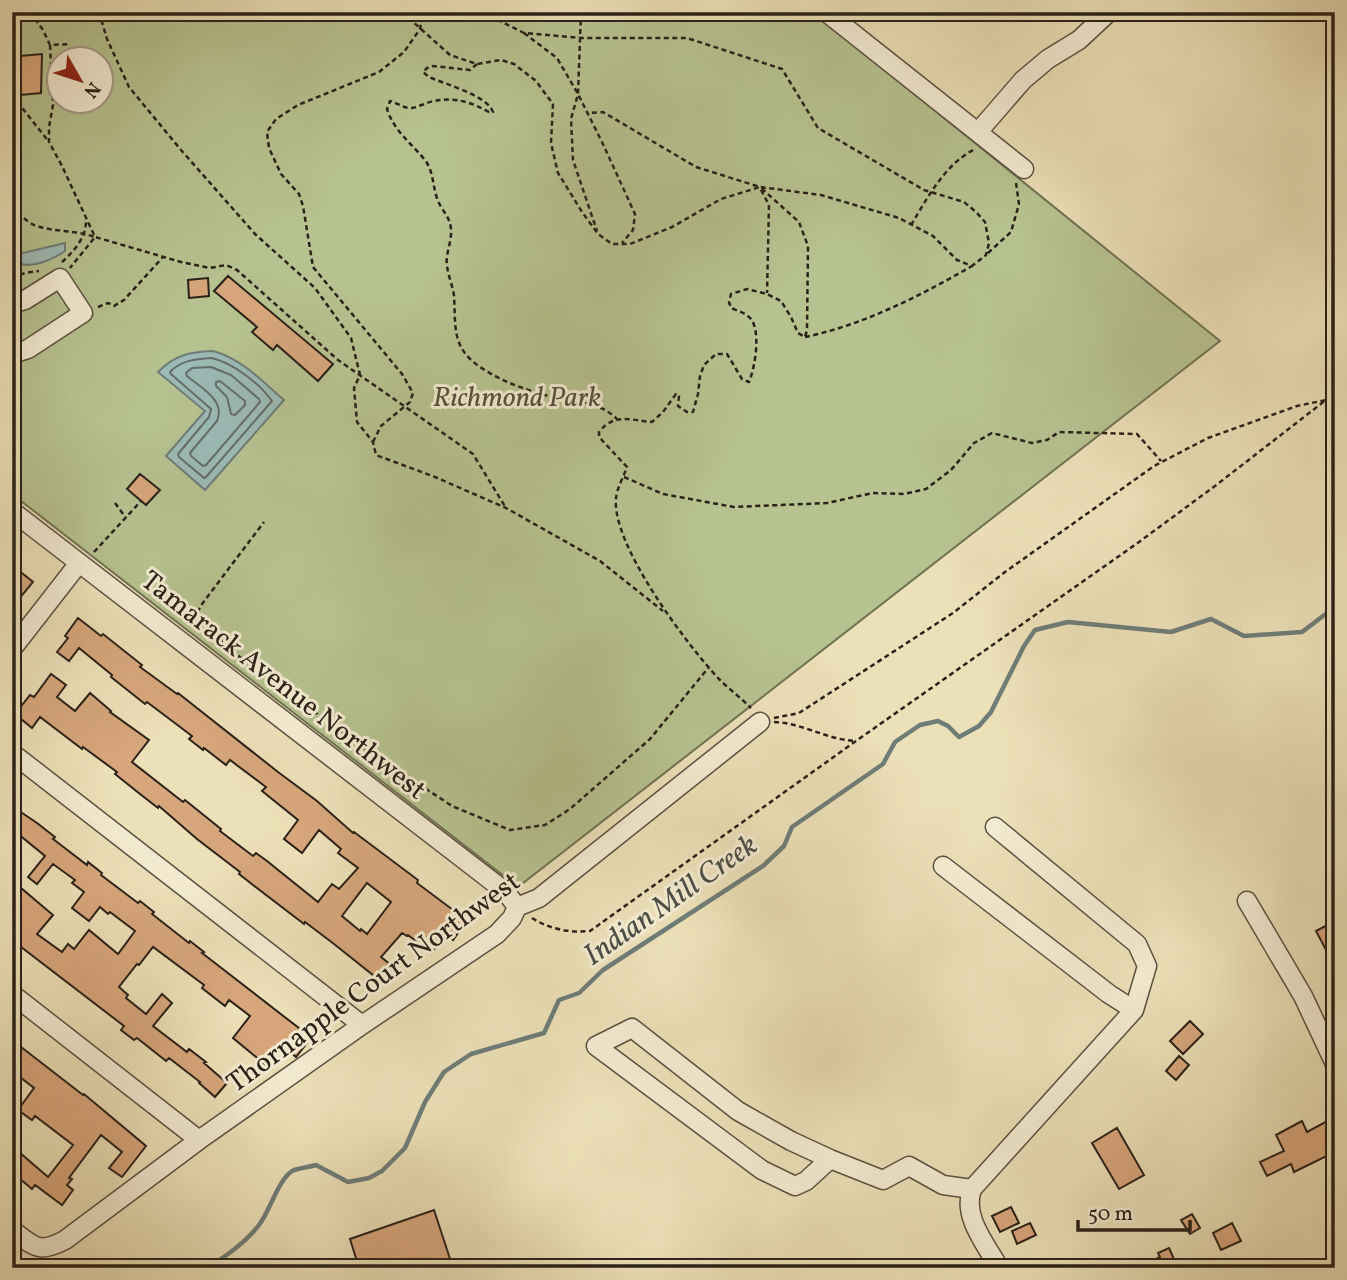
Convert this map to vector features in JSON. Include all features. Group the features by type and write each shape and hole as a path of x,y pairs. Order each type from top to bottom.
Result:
{"street":[{"path":"825,12 1018,164"},
{"path":"984,136 1023,80 1048,59 1079,40 1109,12"},
{"path":"12,304 25,300 60,271 83,313 28,349 12,354"},
{"name":"Tamarack Avenue Northwest","path":"12,511 506,892 517,907"},
{"path":"12,649 80,564"},
{"name":"Thornapple Court Northwest","path":"12,1230 32,1245 44,1249 65,1240 199,1140 496,934 512,918 517,907 539,898 763,721"},
{"path":"12,753 362,1025"},
{"path":"995,827 1137,944 1147,966 1134,1010 972,1189 969,1199 972,1220 999,1268"},
{"path":"943,866 1109,994 1134,1010"},
{"path":"1247,901 1303,996 1335,1063"},
{"path":"12,994 199,1140"},
{"path":"830,1159 806,1181 795,1186 784,1181 762,1170 596,1046 632,1028 738,1111 791,1141 883,1180 909,1166 943,1185 972,1189"}],"path":[{"path":"30,12 50,45 52,105 49,142"},
{"path":"99,12 107,39 129,87 180,150 255,234 315,288 351,338 360,375 354,388 357,422 373,442 376,455 506,508 600,561 668,615"},
{"path":"402,12 450,55 477,64"},
{"path":"373,442 381,426 410,402 413,393 402,374 313,267 299,194 281,174 269,148 267,132 276,119 298,105 379,72 404,52 420,29 423,12"},
{"path":"482,12 524,33 557,58 588,113 635,214 633,230 622,244"},
{"path":"581,12 578,94 572,119 573,160 598,234"},
{"path":"524,33 581,38 687,38 782,69 818,128 924,190 964,202 985,222 989,243 986,256"},
{"path":"50,45 70,44"},
{"path":"617,419 607,410 592,404 550,397 505,383 468,359 456,334 454,295 447,266 451,229 448,216 439,204 426,161 391,121 387,109 390,101 411,108 443,100 469,102 494,112 484,100 423,72 433,66 470,69 477,64 501,60 514,64 536,81 554,104 551,143 558,173 598,234 612,244 630,244 672,227 721,199 760,187"},
{"path":"12,95 49,142 95,237"},
{"path":"588,113 603,112 696,167 760,187 821,195 899,218 933,236 957,260 972,266"},
{"path":"911,225 948,169 984,136"},
{"path":"856,741 835,739 792,724 763,721 695,651 668,615 631,555 618,523 616,497 627,467 599,437 599,432 606,424 617,419 652,422 676,394 679,396 678,406 687,412 693,412 704,365 716,354 726,355 742,379 749,382 754,368 756,330 751,320 731,308 731,294 747,289 781,301 792,317 798,333 805,337 831,331 925,293 972,266 1011,232 1019,204 1018,164"},
{"path":"760,187 768,205 767,294"},
{"path":"760,187 799,222 808,246 805,337"},
{"path":"12,206 33,225 84,233 209,268 226,265 237,270 338,360 472,454 506,508"},
{"path":"60,271 86,231 85,219"},
{"path":"60,271 95,237"},
{"path":"83,313 108,303 114,306 124,300 163,257"},
{"path":"12,278 41,271"},
{"path":"517,907 538,922 555,929 590,931 1139,541 1335,393"},
{"path":"763,721 799,713 953,613 1154,466 1208,438 1297,407 1326,400 1335,402"},
{"path":"624,477 663,494 734,507 827,503 873,493 904,494 926,489 951,470 974,443 992,433 1032,443 1047,440 1059,432 1137,434 1162,462"},
{"path":"80,564 141,501"},
{"path":"116,503 126,518"},
{"path":"181,641 194,626 197,613 264,522"},
{"path":"197,613 233,652 364,748 452,806 510,830 545,825 570,809 650,739 709,667"}],"green space":[{"name":"Richmond Park","path":"12,12 813,12 1220,341 518,887 12,494"}],"water":[{"path":"65,243 65,251 46,261 25,265 12,261 12,246 23,253"},
{"path":"213,351 242,365 284,400 205,490 166,456 205,411 158,372 183,356"}],"building":[{"path":"42,54 41,93 21,95 20,56"},
{"path":"228,276 333,364 318,381 277,345 273,350 252,332 257,327 214,291"},
{"path":"208,278 209,296 189,298 188,280"},
{"path":"140,474 160,490 146,505 127,489"},
{"path":"12,565 33,582 19,599 12,594"},
{"path":"78,618 101,636 103,634 142,665 140,667 178,693 317,801 353,833 418,880 417,883 468,919 453,940 446,935 431,953 402,933 381,957 395,968 383,983 239,874 240,872 159,806 158,808 83,747 82,749 40,717 32,728 15,714 30,695 34,697 51,674 66,685 57,697 75,711 90,693 110,712 149,740 132,762 183,802 185,800 253,856 256,853 318,902 332,884 339,889 358,868 338,853 341,849 319,830 302,853 284,839 298,820 262,791 266,787 230,760 226,765 204,748 203,750 189,739 192,736 147,702 145,704 79,648 69,661 57,652 68,638 65,636","holes":["367,883 391,902 367,934 342,916"]},
{"path":"12,806 138,903 140,901 154,912 152,914 304,1032 299,1038 307,1043 296,1057 283,1046 267,1066 233,1038 250,1016 229,1000 225,1006 202,988 204,985 153,947 119,987 128,995 126,998 146,1014 162,994 172,1003 153,1026 187,1052 189,1049 206,1062 204,1063 227,1083 215,1097 169,1058 166,1061 137,1038 134,1040 121,1030 124,1026 12,940 12,899 21,888 53,915 37,934 62,952 68,944 74,949 89,930 118,954 135,931 100,907 89,921 72,908 84,892 72,883 75,880 53,864 37,884 28,877 45,856 12,829"},
{"path":"1335,921 1335,967 1316,931"},
{"path":"1190,1021 1203,1034 1183,1054 1170,1041"},
{"path":"12,1040 84,1094 146,1146 122,1177 109,1168 122,1152 101,1135 69,1178 72,1179 67,1185 73,1190 62,1205 35,1185 32,1189 12,1172 12,1146 48,1177 73,1145 35,1116 32,1120 18,1110 34,1088 12,1071"},
{"path":"1179,1056 1189,1065 1176,1080 1166,1071"},
{"path":"1331,1119 1335,1126 1335,1152 1294,1172 1291,1164 1267,1176 1260,1162 1284,1151 1276,1135 1302,1121 1307,1132"},
{"path":"1117,1128 1144,1175 1119,1189 1092,1143"},
{"path":"1011,1207 1019,1223 1000,1232 992,1216"},
{"path":"434,1210 453,1268 359,1268 350,1239"},
{"path":"1192,1214 1200,1228 1190,1234 1181,1220"},
{"path":"1030,1223 1036,1235 1017,1244 1012,1231"},
{"path":"1232,1223 1241,1241 1221,1250 1213,1233"},
{"path":"1169,1248 1178,1268 1138,1268 1160,1257 1158,1253"}],"waterway":[{"name":"Indian Mill Creek","path":"207,1268 235,1249 254,1231 279,1187 294,1170 316,1165 348,1182 369,1178 382,1171 405,1148 425,1102 444,1072 471,1054 544,1033 559,1000 579,993 603,970 763,866 784,846 792,827 883,764 895,742 920,725 938,721 959,737 979,726 991,712 1024,646 1035,630 1068,622 1171,632 1211,619 1244,636 1302,632 1335,607"}]}
